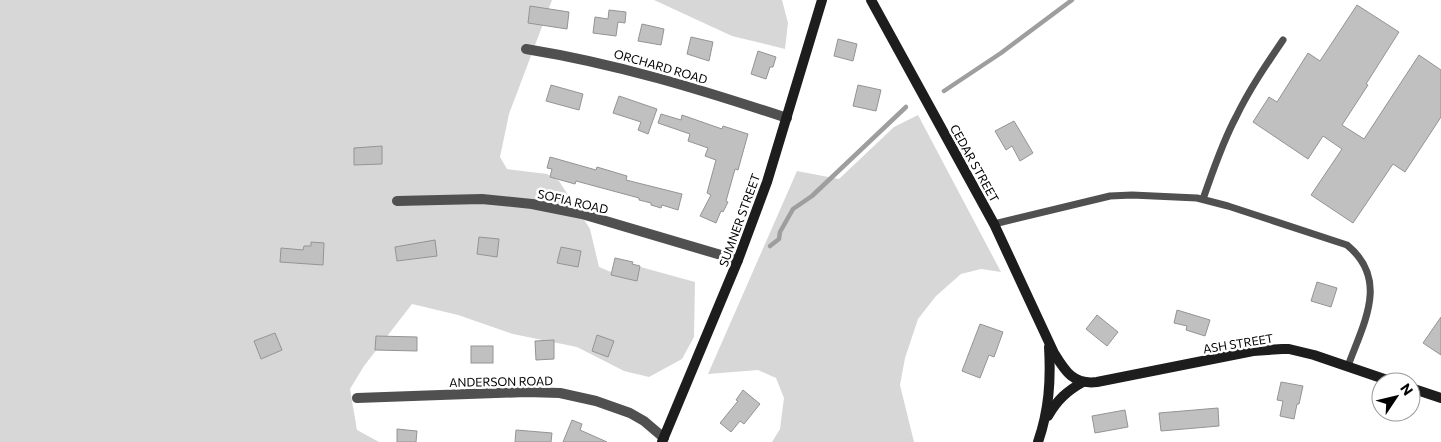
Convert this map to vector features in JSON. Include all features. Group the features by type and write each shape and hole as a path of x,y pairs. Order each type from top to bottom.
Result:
{"street":[{"name":"SUMNER STREET","path":"663,440 738,260 767,182 822,0"},
{"name":"CEDAR STREET","path":"871,0 994,224 1049,343 1066,370 1073,377 1083,382"},
{"name":"ORCHARD ROAD","path":"526,49 640,72 786,118"},
{"name":"SOFIA ROAD","path":"397,201 482,199 557,209 582,214 738,260"},
{"name":"CEDAR STREET","path":"1046,419 1050,375 1049,343"},
{"name":"ASH STREET","path":"1083,382 1097,382 1273,349 1298,351 1371,374"},
{"name":"CEDAR STREET","path":"1038,442 1046,419 1058,400 1083,382"},
{"path":"1421,391 1441,398"},
{"name":"ANDERSON ROAD","path":"356,398 526,392 560,393 596,401 630,413 644,421 663,440"}],"lane":[{"path":"1203,199 1235,118 1282,40"},
{"path":"994,224 1110,196 1132,195 1197,198 1347,245 1355,251 1366,268 1371,285 1371,302 1348,366"}],"shaded area":[{"path":"0,0 552,0 509,114 500,157 507,169 547,174 559,181 590,229 599,267 611,272 637,266 695,282 694,337 682,359 649,377 624,371 577,347 513,334 458,315 412,304 364,366 350,389 357,430 379,442 0,442"},
{"path":"654,0 782,0 788,23 785,49 732,36"},
{"path":"918,115 1001,272 981,269 961,274 936,296 918,319 905,358 900,385 914,442 772,442 780,429 784,398 776,378 758,370 708,374 797,171 839,179 894,127"}],"building":[{"path":"1357,5 1399,32 1342,125 1364,139 1419,55 1441,70 1441,117 1405,172 1393,164 1353,223 1311,195 1342,149 1323,136 1308,159 1253,122 1269,97 1277,102 1308,53 1320,61"},
{"path":"530,6 569,12 567,29 528,23"},
{"path":"609,10 626,12 625,23 618,22 616,36 593,33 595,17 608,19"},
{"path":"642,24 664,29 661,45 638,41"},
{"path":"691,37 713,42 709,61 687,54"},
{"path":"838,39 857,44 853,61 834,56"},
{"path":"758,51 776,57 766,79 751,74"},
{"path":"551,85 583,94 579,110 546,101"},
{"path":"858,85 881,90 876,111 853,106"},
{"path":"619,96 657,109 648,134 638,130 641,122 613,113"},
{"path":"661,114 681,120 682,115 722,129 723,126 748,134 738,170 735,169 726,201 728,202 723,212 721,211 716,223 700,216 711,195 707,193 716,160 705,156 708,148 688,141 690,134 658,123"},
{"path":"1014,121 1033,153 1020,161 1012,146 1006,150 995,131"},
{"path":"382,146 382,164 354,165 354,148"},
{"path":"550,157 596,170 597,167 627,176 626,180 682,194 678,210 662,205 661,208 639,200 639,198 576,181 575,184 550,177 552,169 547,168"},
{"path":"479,237 499,239 497,257 477,254"},
{"path":"435,240 437,256 397,261 395,247"},
{"path":"311,242 324,243 323,265 280,262 281,248 303,250 304,246 311,246"},
{"path":"561,247 581,251 578,267 557,263"},
{"path":"615,258 633,262 632,264 640,266 637,281 611,275"},
{"path":"1317,282 1337,288 1331,307 1311,301"},
{"path":"1177,310 1210,320 1205,336 1186,330 1187,326 1174,323"},
{"path":"1097,315 1118,332 1107,346 1086,329"},
{"path":"1441,317 1441,355 1423,343"},
{"path":"980,324 1003,332 994,357 989,355 980,378 962,371"},
{"path":"275,333 282,350 261,359 254,341"},
{"path":"597,335 614,341 608,357 592,351"},
{"path":"376,336 417,337 417,351 375,350"},
{"path":"554,340 554,359 536,360 535,341"},
{"path":"471,346 493,346 493,363 471,363"},
{"path":"1281,382 1303,386 1294,419 1280,416 1283,401 1277,400"},
{"path":"743,390 760,404 744,424 740,421 731,432 720,423 738,401 736,400"},
{"path":"1218,408 1219,426 1161,431 1159,413"},
{"path":"1125,410 1128,427 1095,433 1092,416"},
{"path":"572,420 582,424 580,430 607,442 563,442"},
{"path":"397,429 417,431 416,442 397,442"},
{"path":"516,430 552,433 551,442 515,442"}],"waterway":[{"path":"944,91 1001,53 1072,0"},
{"path":"770,246 779,239 780,232 793,209 812,196 906,107"}]}
